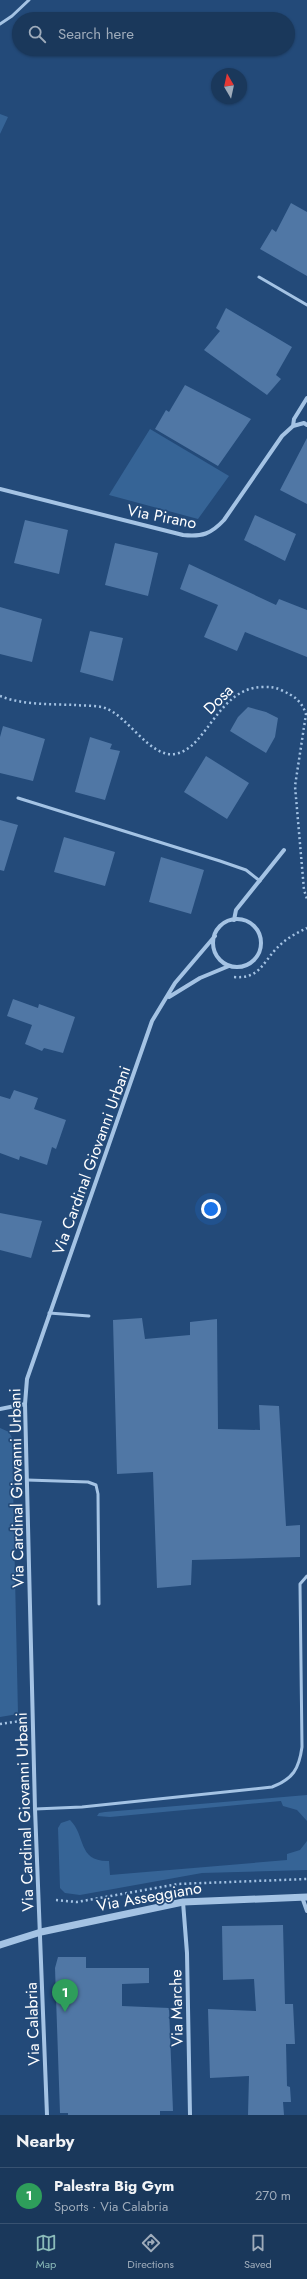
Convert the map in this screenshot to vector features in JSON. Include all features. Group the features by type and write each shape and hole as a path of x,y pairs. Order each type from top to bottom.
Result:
{"street":[{"name":"Via Pirano","path":"0,489 183,535 203,536 214,530 224,520 282,436 294,426 294,419 307,398"},
{"path":"294,426 304,424 307,425"},
{"path":"234,920 236,910 284,850"},
{"path":"168,997 200,978 229,966 245,966 258,956 261,948 258,932 253,926 242,920 234,920 223,924 215,936 214,946 216,955 229,966"},
{"name":"Via Cardinal Giovanni Urbani","path":"41,1932 35,1809 24,1404 27,1379 152,1021 168,997 175,983 215,936"},
{"path":"0,1409 24,1404"},
{"path":"304,1897 307,1911"},
{"name":"Via Asseggiano","path":"0,1945 41,1932 183,1902 304,1897"},
{"name":"Via Marche","path":"183,1902 187,1953 190,2115"},
{"name":"Via Calabria","path":"41,1932 47,2115"}],"lane":[{"path":"16,12 29,0"},
{"path":"0,24 12,16"},
{"path":"259,276 307,305"},
{"path":"18,798 220,861 246,870 260,881"},
{"path":"49,1313 89,1316"},
{"path":"27,1480 88,1482 96,1485 98,1494 99,1604"},
{"path":"35,1809 82,1807 272,1787 290,1778 296,1771 302,1747 300,1584 307,1576"}],"path":[{"name":"Dosa","path":"0,696 28,702 106,708 160,752 173,754 189,747 220,711 243,690 254,687 275,687 295,696 302,704 306,714 295,786 304,890 307,899"},
{"path":"226,977 244,978 254,974 261,968 276,948 286,939 307,928"},
{"path":"0,1724 22,1721"}],"shaded area":[{"path":"0,114 8,117 0,134"},
{"path":"150,429 229,476 198,519 109,495"},
{"path":"0,1428 9,1432 12,1438 18,1714 0,1717"},
{"path":"307,1795 307,1821 297,1810 283,1806 281,1801 110,1817 97,1816 99,1813 105,1812"},
{"path":"70,1820 75,1826 87,1852 92,1857 99,1860 109,1861 110,1875 287,1860 287,1854 300,1850 307,1841 307,1870 202,1873 80,1895 65,1893 60,1888 58,1828 61,1823"}],"building":[{"path":"291,203 307,212 307,276 260,249 272,229 276,232"},
{"path":"226,308 292,347 276,375 281,379 267,395 204,350 220,331 216,328"},
{"path":"185,385 251,419 218,466 155,429 166,410 169,412"},
{"path":"307,438 307,504 280,490"},
{"path":"255,515 296,534 285,561 244,540"},
{"path":"25,520 68,530 59,574 14,563"},
{"path":"115,543 158,553 148,596 105,585"},
{"path":"189,564 276,605 279,599 307,610 307,657 245,632 237,651 204,637 218,605 180,589"},
{"path":"0,607 42,619 32,662 0,654"},
{"path":"90,631 123,638 113,681 80,672"},
{"path":"248,707 266,712 278,718 275,737 266,753 230,731 238,717"},
{"path":"3,726 45,739 33,781 0,773 0,737"},
{"path":"90,737 112,744 110,749 120,751 105,800 75,792"},
{"path":"206,756 249,783 227,819 184,792"},
{"path":"0,820 18,825 4,871 0,870"},
{"path":"64,837 115,852 105,886 54,872"},
{"path":"161,857 204,870 191,914 149,902"},
{"path":"13,999 38,1008 39,1004 75,1017 63,1053 44,1048 42,1051 25,1044 32,1025 7,1016"},
{"path":"14,1090 38,1098 34,1109 66,1120 56,1149 52,1147 47,1165 20,1156 19,1160 0,1153 0,1096 10,1099"},
{"path":"0,1213 42,1221 31,1258 0,1250"},
{"path":"142,1318 145,1339 190,1335 190,1322 217,1319 218,1429 260,1430 259,1405 279,1406 286,1526 300,1525 300,1557 192,1560 191,1585 157,1588 153,1472 117,1474 113,1320"},
{"path":"283,1925 285,2004 293,2004 295,2044 286,2044 287,2086 290,2087 291,2102 283,2102 284,2115 248,2115 249,2076 210,2078 208,2009 256,2011 254,1979 223,1980 222,1926"},
{"path":"58,1957 86,1957 86,1968 149,1968 149,1983 122,1984 122,2006 169,2008 173,2111 160,2111 160,2115 68,2115 68,2113 60,2113 55,1968"}],"place":[{"name":"Palestra Big Gym","path":"65,2012"}]}
